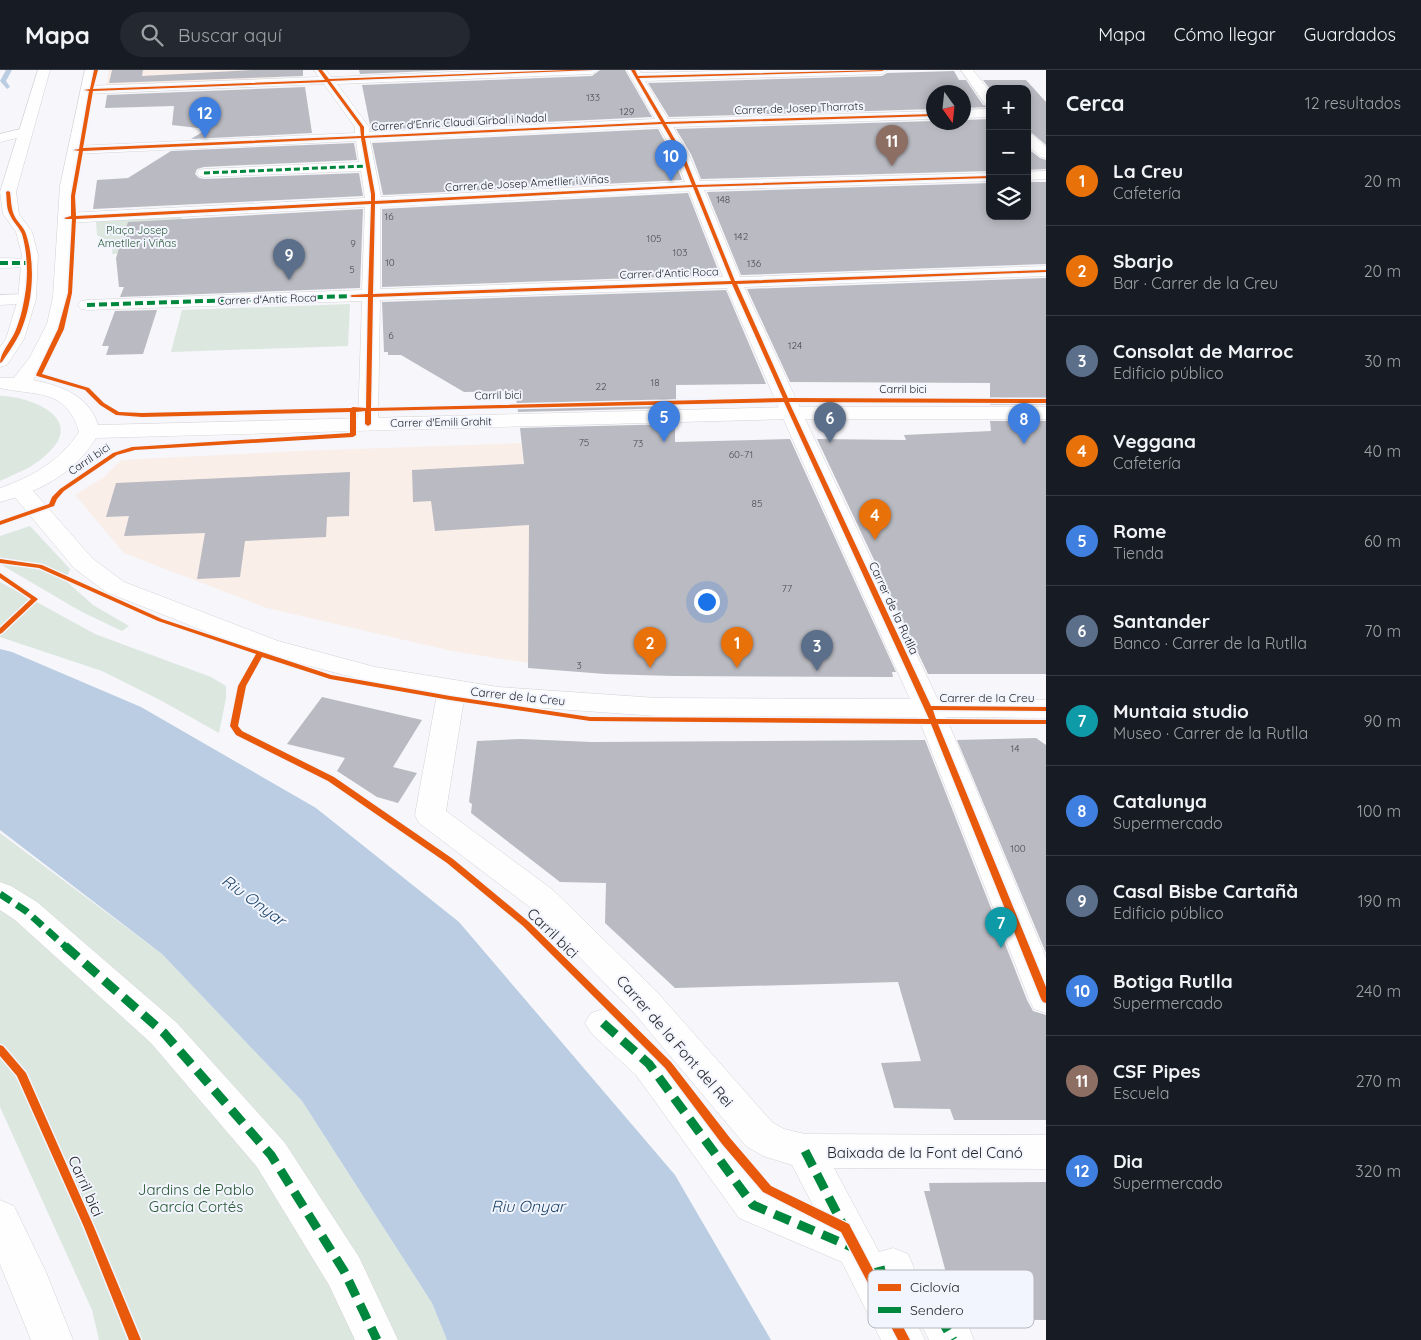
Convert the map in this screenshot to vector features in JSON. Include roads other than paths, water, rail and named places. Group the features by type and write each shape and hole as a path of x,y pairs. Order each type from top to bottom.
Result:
{"street":[{"path":"12,214 8,192 44,70"},
{"path":"9,383 39,359 56,324 62,297 68,186 91,70"},
{"path":"86,90 324,75 592,70"},
{"path":"635,74 882,70"},
{"path":"967,70 986,96"},
{"name":"Carrer de la Rutlla","path":"635,74 682,155 734,282 792,413 928,708 1046,999"},
{"path":"324,75 362,127 372,202 368,424"},
{"path":"971,114 986,113"},
{"name":"Carrer de Josep Tharrats","path":"664,123 926,115"},
{"name":"Carrer d'Enric Claudi Girbal i Nadal","path":"75,150 664,123"},
{"path":"0,138 25,132"},
{"path":"1031,141 1046,154"},
{"path":"204,173 367,166"},
{"path":"1031,176 1046,176"},
{"name":"Carrer de Josep Ametller i Viñas","path":"66,218 696,186 986,177"},
{"path":"0,198 24,232 30,256 27,299 21,326 15,339 0,361"},
{"path":"0,263 29,263"},
{"name":"Carrer d'Antic Roca","path":"87,305 1046,271"},
{"path":"0,300 27,299"},
{"path":"9,383 47,389 75,402 83,411 90,432 82,445 65,463 42,479 10,492"},
{"name":"Carrer d'Emili Grahit","path":"90,432 792,413 1046,414"},
{"name":"Carrer de la Creu","path":"10,492 83,563 115,587 269,647 375,675 498,696 657,707 1046,709"},
{"name":"Carrer de la Font del Rei","path":"452,688 430,815 542,899 646,1003 742,1116 760,1134 776,1144 804,1152"},
{"path":"0,894 26,911 164,1033 271,1155 344,1271 377,1340"},
{"path":"603,1023 649,1064 753,1206 872,1264"},
{"path":"804,1152 875,1270"},
{"name":"Baixada de la Font del Canó","path":"804,1152 1046,1152"},
{"path":"0,1219 31,1286 52,1340"},
{"path":"899,1328 904,1340"},
{"path":"947,1328 954,1340"}],"water":[{"name":"Riu Onyar","path":"0,649 12,652 141,707 316,808 459,922 675,1175 771,1340 447,1340 432,1303 302,1101 162,954 0,830"}],"waterway":[{"path":"7,87 3,81 9,70"}],"place":[{"name":"Dia","path":"205,138"},
{"name":"CSF Pipes","path":"892,166"},
{"name":"Botiga Rutlla","path":"671,181"},
{"name":"Casal Bisbe Cartañà","path":"289,280"},
{"name":"Rome","path":"664,442"},
{"name":"Santander","path":"830,443"},
{"name":"Catalunya","path":"1024,444"},
{"name":"Veggana","path":"875,540"},
{"name":"Sbarjo","path":"650,668"},
{"name":"La Creu","path":"737,668"},
{"name":"Consolat de Marroc","path":"817,671"},
{"name":"Muntaia studio","path":"1001,948"}],"park label":[{"name":"Plaça Josep Ametller i Viñas","path":"137,236"},
{"name":"Jardins de Pablo García Cortés","path":"196,1198"}]}
